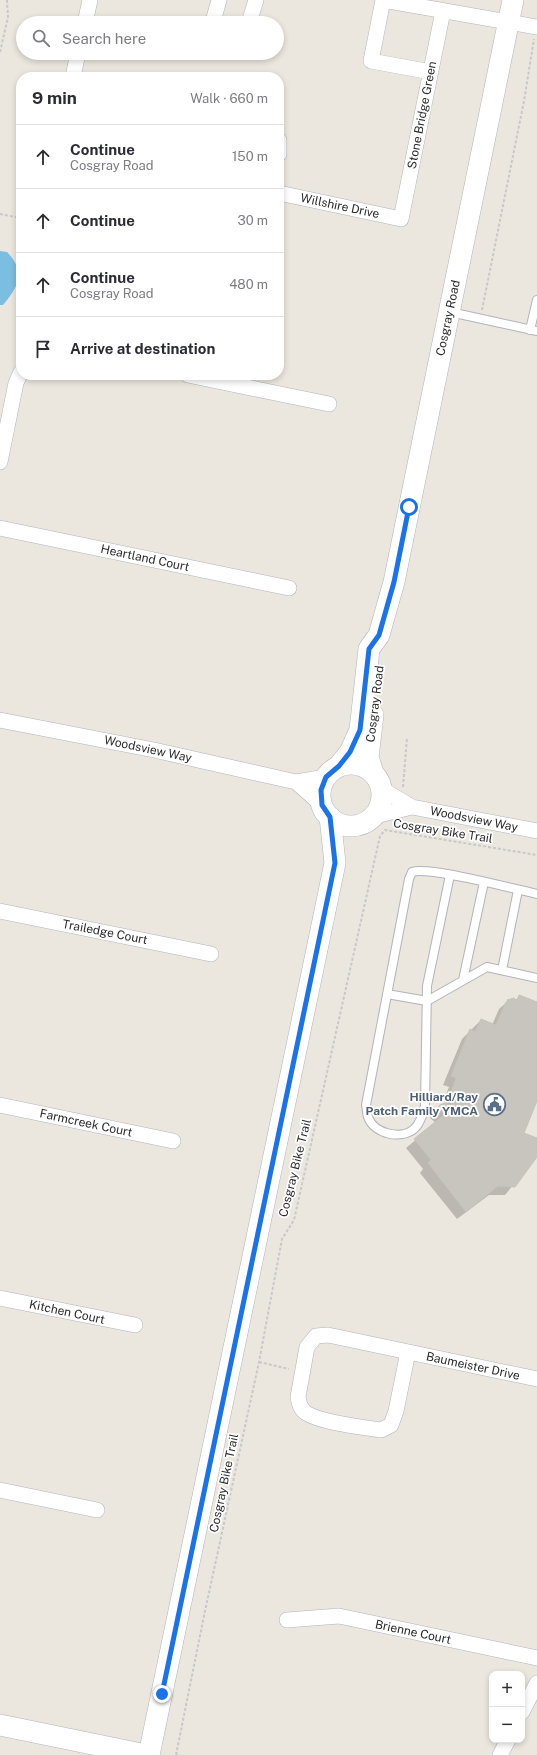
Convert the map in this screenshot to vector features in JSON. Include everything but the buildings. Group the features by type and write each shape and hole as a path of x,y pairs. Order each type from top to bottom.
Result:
{"main road":[{"name":"Cosgray Road","path":"333,772 350,752 360,730 369,649 379,635 394,582 513,0"},
{"name":"Cosgray Road","path":"378,781 368,757 382,652 379,635"},
{"path":"149,1755 335,863 321,790 333,772 347,764 361,766 378,781 382,798 380,808 368,820 335,863"},
{"path":"326,811 344,825 368,820"},
{"path":"0,1725 146,1755"}],"street":[{"path":"87,16 90,0"},
{"path":"215,16 219,0"},
{"path":"251,16 256,0"},
{"path":"431,72 371,61 383,0 509,21 536,27"},
{"name":"Stone Bridge Green","path":"401,219 443,11"},
{"path":"74,72 77,60"},
{"name":"Willshire Drive","path":"284,194 401,219"},
{"path":"0,462 17,380"},
{"path":"212,380 329,404"},
{"name":"Heartland Court","path":"0,528 289,588"},
{"name":"Woodsview Way","path":"0,720 154,750 296,782 333,772"},
{"name":"Woodsview Way","path":"378,781 412,807 537,831"},
{"name":"Woodsview Way","path":"296,782 326,811"},
{"name":"Woodsview Way","path":"368,820 412,807"},
{"name":"Trailedge Court","path":"0,911 211,954"},
{"name":"Farmcreek Court","path":"0,1105 173,1141"},
{"name":"Kitchen Court","path":"0,1298 135,1326"},
{"name":"Baumeister Drive","path":"408,1352 396,1412 391,1425 382,1430 317,1417 304,1412 299,1404 298,1397 307,1347 316,1336 328,1335 537,1379"},
{"path":"0,1490 97,1510"},
{"name":"Brienne Court","path":"287,1620 339,1616 537,1658"},
{"path":"525,1707 537,1683"},
{"path":"500,1755 506,1743"}],"lane":[{"path":"450,312 534,331 537,300"},
{"path":"450,875 431,960 427,986 425,1106 414,1130 399,1135 385,1134 372,1124 368,1118 366,1105 409,879 412,872 419,870 450,875 537,894"},
{"path":"463,980 484,882"},
{"path":"502,970 518,890"},
{"path":"387,994 427,1001 487,967 537,976"}],"path":[{"path":"0,52 8,17 7,0"},
{"path":"480,319 524,101 536,27"},
{"path":"0,214 16,217"},
{"name":"Cosgray Bike Trail","path":"176,1755 259,1362 282,1239 294,1220 380,836 385,830 537,855"},
{"path":"259,1362 302,1372"}],"water":[{"path":"0,251 7,252 16,264 16,285 9,298 3,305 0,305"}],"place":[{"name":"Hilliard/Ray Patch Family YMCA","path":"494,1104"}],"route":[{"path":"162,1694 335,863 330,817 322,805 320,798 321,790 326,777 332,770 339,766 350,752 360,730 369,649 379,635 394,582 409,507"}]}
